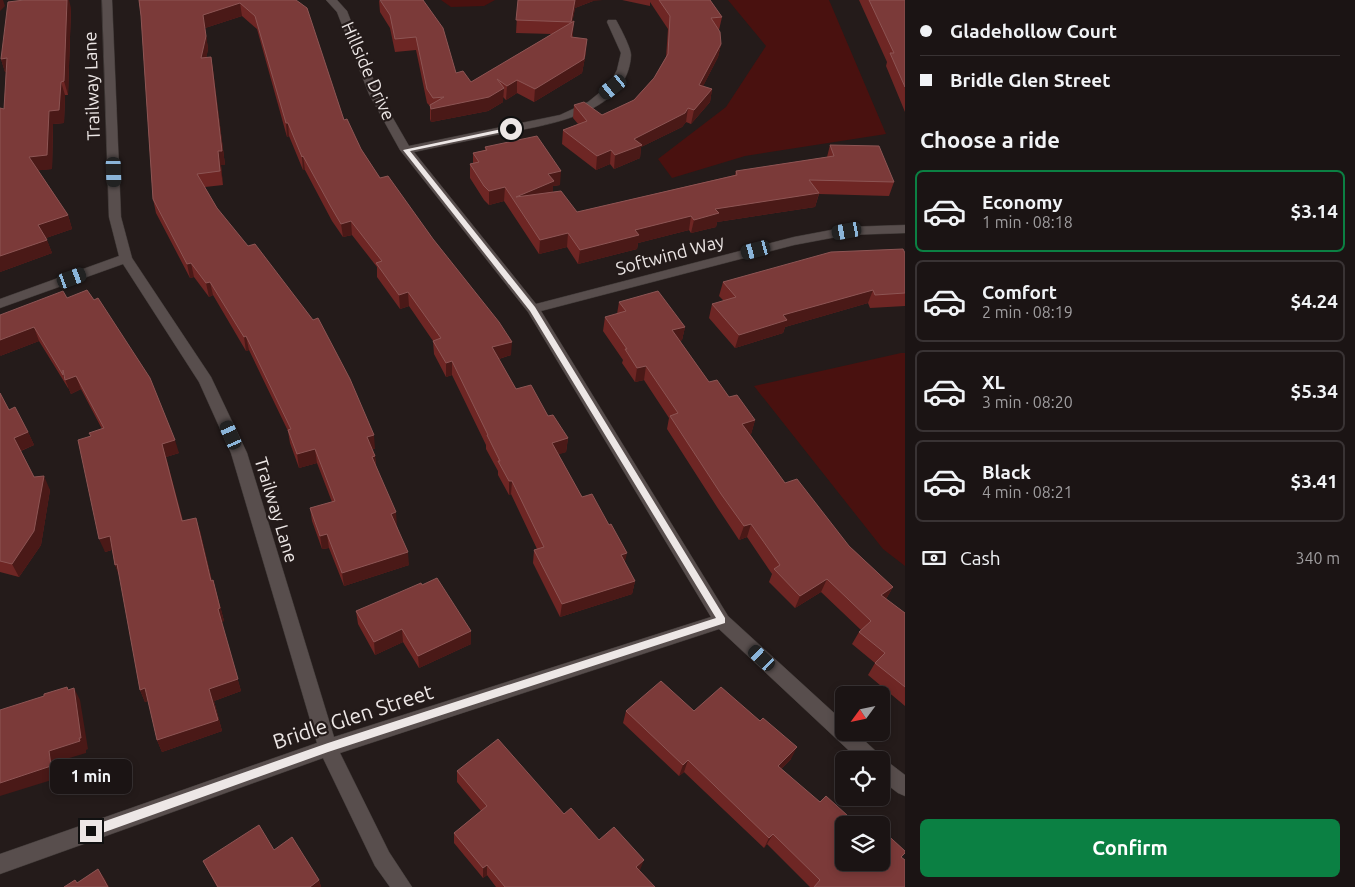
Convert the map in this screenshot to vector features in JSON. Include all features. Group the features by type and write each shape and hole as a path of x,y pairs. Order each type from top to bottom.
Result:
{"street":[{"name":"Trailway Lane","path":"107,0 115,218 126,258 206,381 239,453 328,748 382,859 402,887"},
{"name":"Hillside Drive","path":"331,0 342,11 374,94 406,150 533,309 722,620 862,751"},
{"path":"406,150 564,118 592,104 613,87 622,70 626,53 612,22"},
{"name":"Softwind Way","path":"533,309 794,241 847,231 905,229"},
{"path":"0,304 126,258"},
{"name":"Bridle Glen Street","path":"0,864 328,748 722,620"},
{"path":"890,775 905,787"}],"shaded area":[{"path":"441,0 495,0 484,6 451,7"},
{"path":"728,0 829,0 886,134 745,156 672,178 658,159 726,107 766,46"},
{"path":"905,353 905,566 883,549 754,386"}],"building":[{"path":"67,0 64,81 61,82 59,110 49,111 47,155 29,157 68,215 38,225 47,240 0,256 0,108 4,109 7,58 1,59 8,2"},
{"path":"139,0 296,0 307,8 344,120 347,119 361,149 380,178 388,176 433,239 499,322 512,342 492,347 516,389 531,385 548,416 553,415 568,438 552,443 582,497 592,494 609,525 611,524 627,553 621,555 635,581 562,604 534,550 544,547 512,481 509,481 498,461 500,461 452,361 446,363 433,341 441,338 408,292 399,295 376,263 382,261 351,221 341,224 302,157 288,123 286,123 255,16 240,3 203,15 206,36 201,58 211,57 222,151 218,151 220,171 197,174 217,208 248,246 255,244 313,320 318,318 350,379 374,435 367,437 375,456 372,457 396,512 391,514 408,552 342,573 327,534 320,536 310,508 335,501 315,449 297,454 288,430 291,429 246,336 244,337 210,282 206,283 191,263 187,264 153,199"},
{"path":"380,0 423,0 443,28 456,73 463,71 471,82 574,21 571,37 587,39 584,59 535,89 517,80 507,86 497,79 504,88 489,97 431,109 430,105 444,97 433,98 427,89 416,37 395,39 390,15"},
{"path":"518,0 575,0 571,22 516,20"},
{"path":"659,0 710,0 722,17 711,18 720,32 721,44 699,85 712,89 694,110 688,108 685,113 634,139 642,145 615,155 611,150 597,156 563,130 587,121 574,105 584,102 602,115 634,100 654,78 668,54 670,16"},
{"path":"869,0 905,0 905,87 890,53 894,53"},
{"path":"537,136 561,171 548,174 554,181 516,197 561,191 577,212 737,175 736,171 834,156 830,145 879,146 894,182 809,180 819,193 715,209 719,213 694,220 691,216 635,230 639,235 580,250 568,233 540,240 505,187 489,191 470,164 479,162 473,153 487,150 485,147"},
{"path":"903,249 905,253 905,293 875,295 873,290 783,315 787,320 739,335 712,304 736,297 723,282 831,252"},
{"path":"87,290 94,300 98,298 150,378 175,440 162,444 182,521 196,518 211,581 213,580 220,608 218,609 238,679 209,689 218,720 157,740 145,688 140,690 117,564 115,565 110,536 99,539 78,440 91,436 89,433 104,428 76,376 65,380 63,370 63,375 34,327 0,340 0,315 63,291 67,298"},
{"path":"658,291 685,327 672,330 709,382 717,380 729,397 737,395 755,420 742,424 785,483 797,479 849,546 893,587 881,595 905,613 905,687 875,663 885,653 859,632 871,621 827,579 800,596 774,569 780,565 751,524 744,526 721,494 670,416 678,413 646,366 637,368 625,349 627,349 605,317 626,311 619,302"},
{"path":"0,393 9,410 15,407 28,432 14,438 34,477 44,476 34,531 12,564 0,561"},
{"path":"437,578 471,631 418,656 402,629 374,642 356,611"},
{"path":"661,681 694,711 721,687 760,721 763,718 797,747 778,766 820,802 826,796 848,816 835,816 835,871 890,871 890,837 905,851 901,857 905,860 905,887 814,887 820,880 773,834 769,838 688,760 683,765 626,711"},
{"path":"67,687 68,690 74,688 80,741 49,751 51,766 0,783 0,710"},
{"path":"498,739 564,814 571,808 599,840 614,827 644,860 636,867 655,887 505,887 487,865 483,868 454,833 487,806 457,771"},
{"path":"259,825 274,850 292,837 319,880 310,887 218,887 203,861"},
{"path":"98,869 108,887 64,887 75,880 77,883"}],"route":[{"path":"91,831 328,748 722,620 533,309 406,150 511,129"}]}
